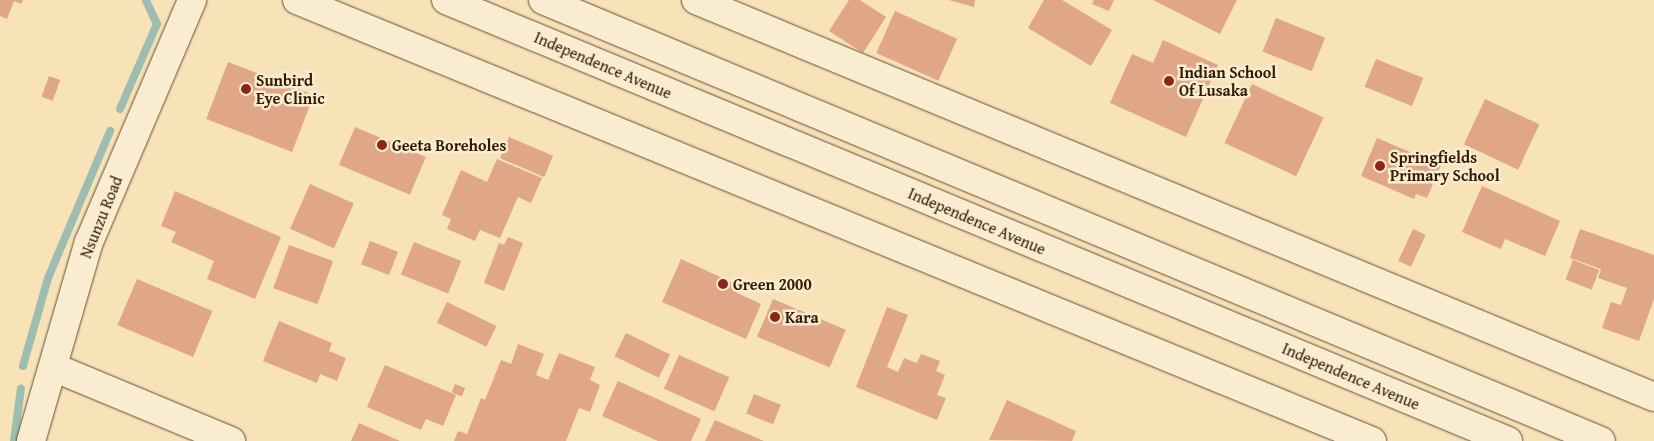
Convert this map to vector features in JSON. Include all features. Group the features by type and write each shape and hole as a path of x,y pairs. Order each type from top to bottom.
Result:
{"street":[{"name":"Nsunzu Road","path":"31,441 89,242 192,0"},
{"path":"297,0 1372,441"},
{"name":"Independence Avenue","path":"446,0 1508,441"},
{"path":"543,0 1600,441"},
{"path":"696,0 1654,397"},
{"path":"53,366 231,441"}],"building":[{"path":"0,0 23,0 21,4 14,1 7,19 0,16"},
{"path":"849,0 860,0 886,17 863,53 829,31"},
{"path":"949,0 975,0 974,7"},
{"path":"1044,0 1062,0 1112,30 1091,66 1028,28"},
{"path":"1094,0 1114,0 1109,11 1092,4"},
{"path":"1153,0 1237,0 1220,34"},
{"path":"895,11 957,39 938,81 876,53"},
{"path":"1276,18 1325,38 1312,71 1263,51"},
{"path":"1163,40 1218,65 1186,137 1110,103 1132,54 1153,63"},
{"path":"1376,59 1423,78 1412,106 1365,87"},
{"path":"228,62 314,95 292,152 206,119"},
{"path":"49,76 60,80 53,101 41,97"},
{"path":"1252,84 1324,117 1296,176 1225,143"},
{"path":"1485,99 1539,124 1518,170 1464,144"},
{"path":"355,127 426,157 410,195 339,165"},
{"path":"509,137 553,156 544,177 500,158"},
{"path":"1377,138 1441,165 1427,198 1416,194 1414,199 1361,176"},
{"path":"497,159 542,178 531,203 518,197 500,238 480,230 475,241 447,229 451,219 442,215 461,170 487,182"},
{"path":"310,184 354,204 334,248 290,229"},
{"path":"1482,186 1560,221 1545,256 1505,239 1501,249 1462,232"},
{"path":"175,191 281,237 255,299 207,279 214,261 171,242 176,232 161,226"},
{"path":"1413,229 1426,235 1411,267 1398,261"},
{"path":"1580,229 1654,255 1654,299 1639,341 1602,328 1611,302 1621,305 1627,288 1598,278 1601,269 1570,258"},
{"path":"508,237 523,243 504,291 484,283 499,243 504,245"},
{"path":"370,241 398,252 389,275 361,264"},
{"path":"414,242 461,261 448,294 401,274"},
{"path":"289,245 333,261 317,304 273,288"},
{"path":"681,259 740,286 737,293 761,304 746,339 662,302"},
{"path":"1573,260 1599,270 1592,290 1565,280"},
{"path":"137,279 212,311 193,357 117,325"},
{"path":"773,299 846,330 830,368 757,337"},
{"path":"447,302 496,326 486,347 437,323"},
{"path":"887,307 908,315 887,367 898,372 904,358 917,363 921,354 940,361 936,371 945,375 937,395 946,398 937,420 856,387"},
{"path":"279,321 332,343 329,351 346,358 337,381 320,374 317,383 263,361"},
{"path":"626,333 670,354 659,378 615,356"},
{"path":"518,344 544,354 536,375 548,380 559,353 595,367 590,380 600,385 590,412 579,408 566,441 454,441 458,431 467,434 481,398 485,400 501,360 511,364"},
{"path":"679,355 729,377 714,411 664,389"},
{"path":"385,365 456,395 443,426 426,419 421,430 367,407"},
{"path":"618,381 701,419 691,441 658,441 602,416"},
{"path":"455,384 465,388 462,396 452,392"},
{"path":"754,394 781,405 773,424 746,413"},
{"path":"1007,400 1076,431 1072,441 989,440"},
{"path":"715,420 764,441 705,441"},
{"path":"359,423 400,441 351,441"}],"waterway":[{"path":"120,109 157,24 146,0"},
{"path":"23,366 48,278 110,131"},
{"path":"14,441 21,388"}],"place":[{"name":"Indian School Of Lusaka","path":"1169,81"},
{"name":"Sunbird Eye Clinic","path":"246,89"},
{"name":"Geeta Boreholes","path":"382,145"},
{"name":"Springfields Primary School","path":"1380,166"},
{"name":"Green 2000","path":"723,284"},
{"name":"Kara","path":"775,317"}]}
